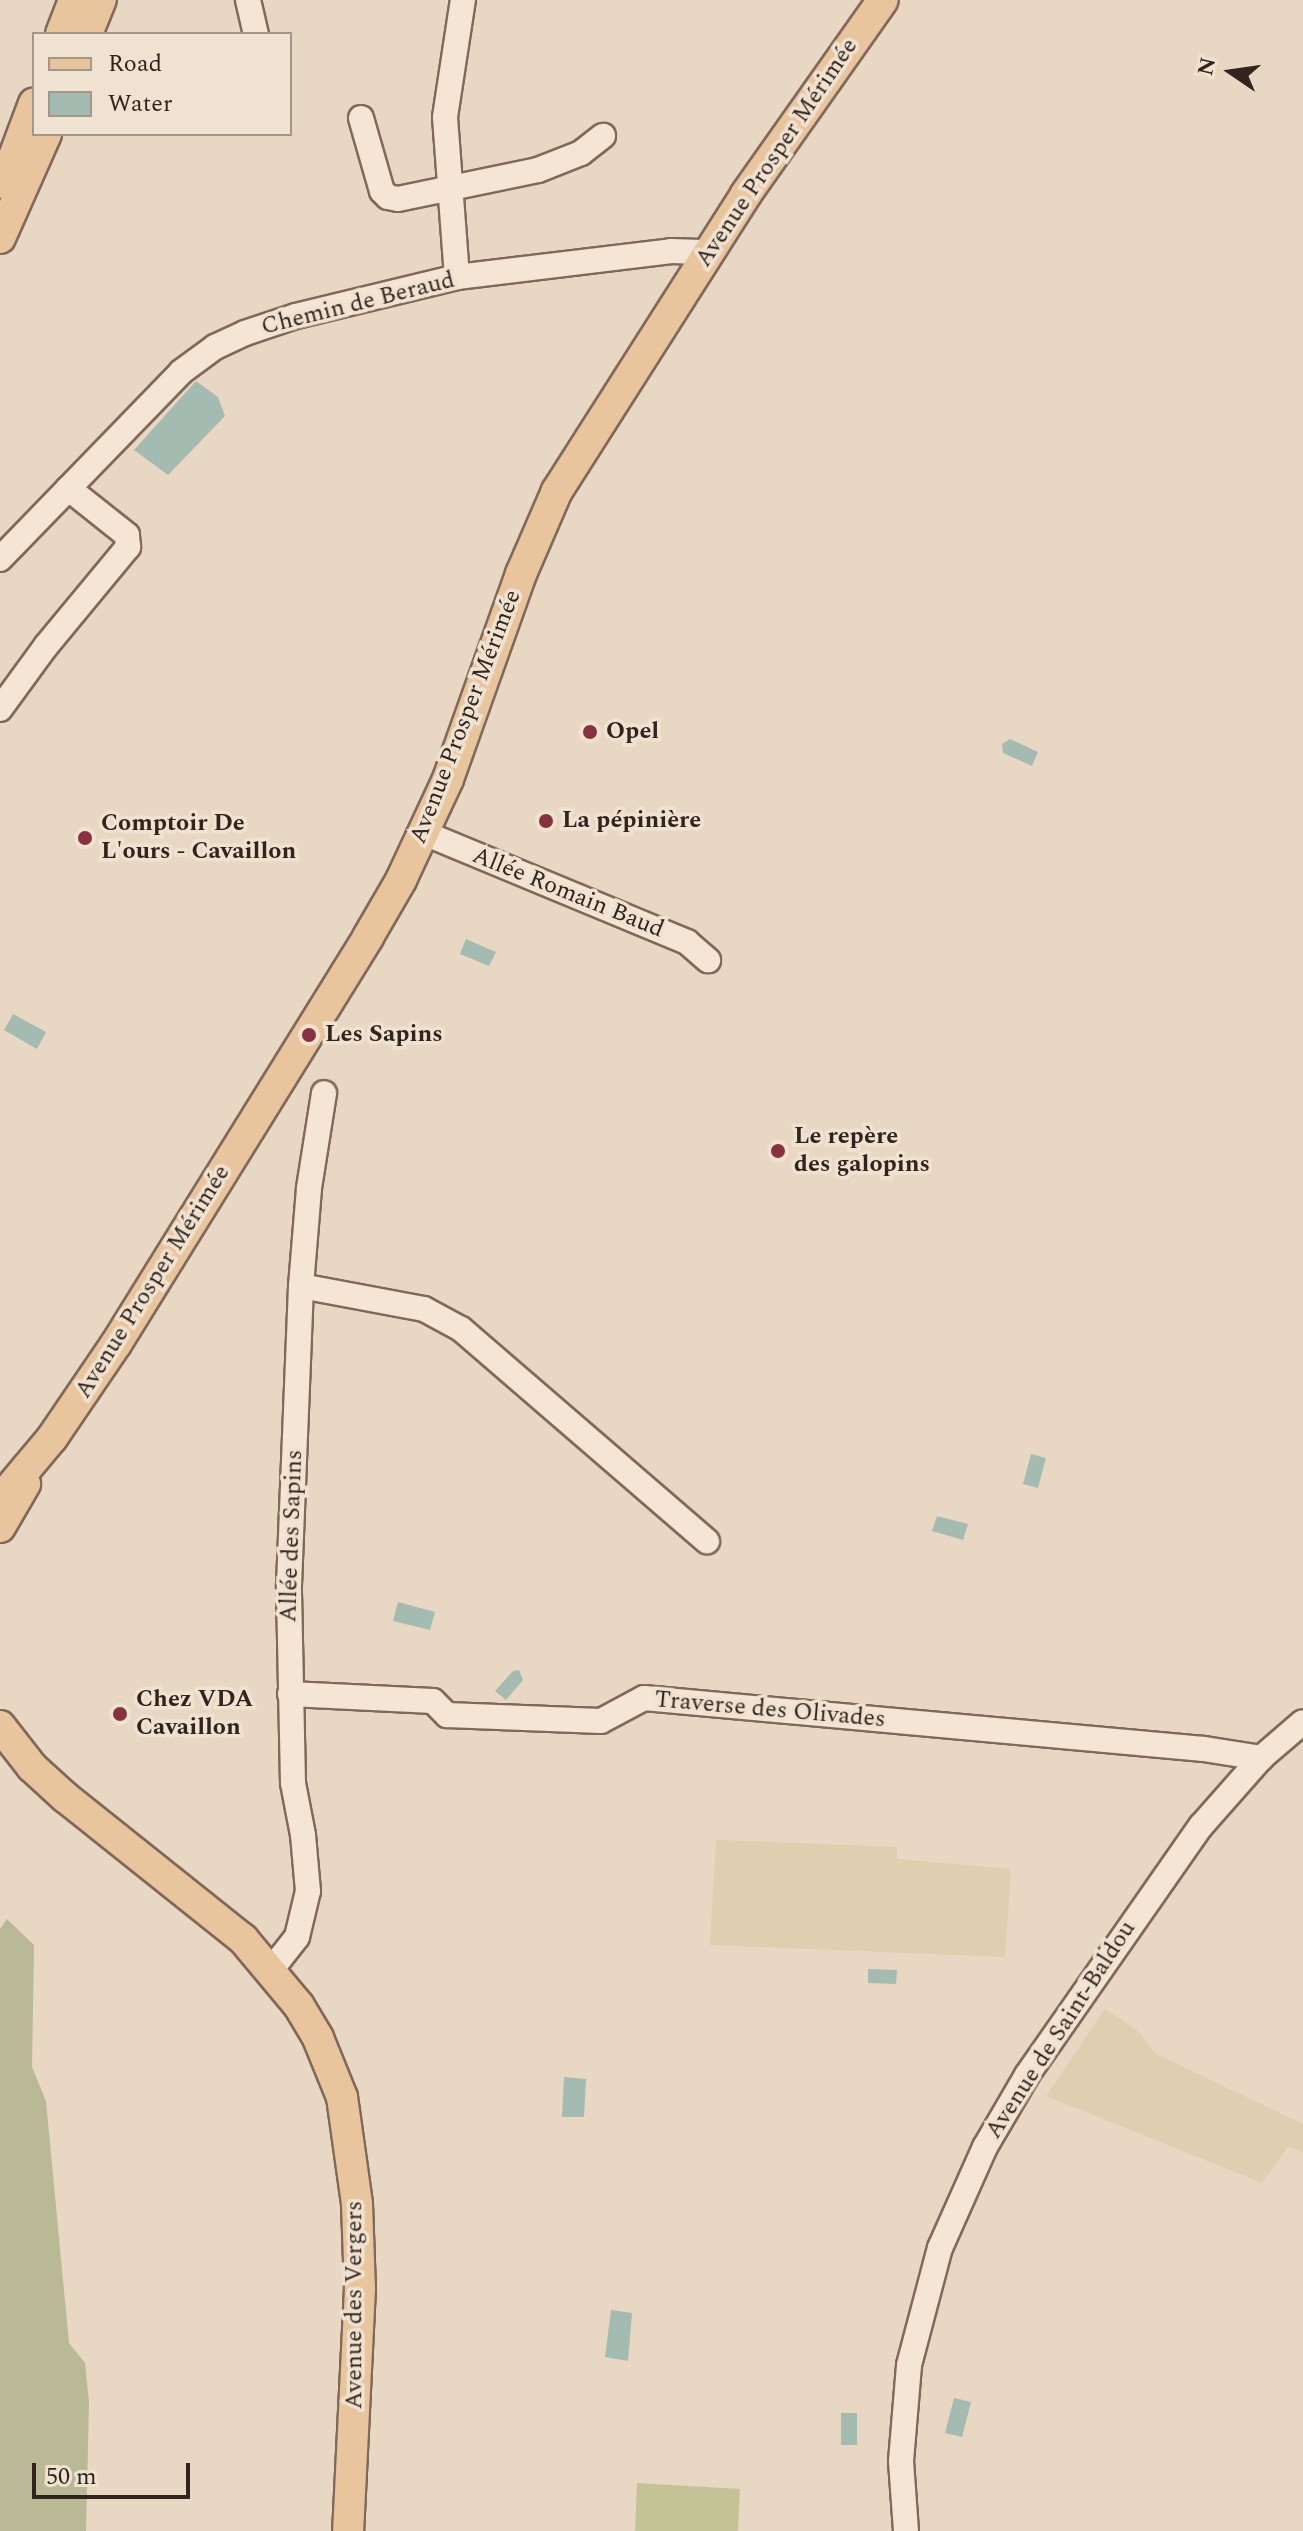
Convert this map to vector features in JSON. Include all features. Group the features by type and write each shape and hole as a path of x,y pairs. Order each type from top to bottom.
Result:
{"main road":[{"path":"62,32 74,0"},
{"path":"88,32 101,0"},
{"name":"Avenue Prosper Mérimée","path":"0,1527 52,1438 116,1344 333,995 424,833 458,752 521,574 557,491 803,109 883,0"},
{"path":"0,195 32,108"},
{"path":"0,238 45,136"},
{"name":"Avenue Prosper Mérimée","path":"0,1500 52,1438"},
{"name":"Avenue des Vergers","path":"0,1726 32,1767 65,1797 243,1939 271,1970 318,2038 338,2084 350,2133 360,2247 350,2531"},
{"name":"Avenue des Vergers","path":"0,1760 65,1797"}],"street":[{"path":"80,32 91,0"},
{"path":"248,0 256,32"},
{"path":"457,277 445,117 463,0"},
{"path":"361,118 382,191 388,197 398,199 538,170 581,153 603,136"},
{"name":"Chemin de Beraud","path":"0,559 158,395 215,347 296,316 457,277 671,251 709,252"},
{"path":"0,709 46,646 128,547 127,535 68,488"},
{"name":"Allée Romain Baud","path":"424,833 687,942 708,960"},
{"name":"Allée des Sapins","path":"271,1970 297,1937 308,1891 303,1835 293,1783 289,1585 301,1286 309,1188 324,1093"},
{"path":"301,1286 424,1309 461,1329 707,1541"},
{"name":"Traverse des Olivades","path":"290,1694 433,1701 447,1715 601,1721 644,1698 1118,1741 1261,1758"},
{"name":"Avenue de Saint-Baldou","path":"906,2531 901,2461 907,2376 929,2280 956,2207 999,2119 1201,1826 1261,1758 1303,1722"}],"shaded area":[{"path":"716,1840 897,1847 897,1859 1011,1869 1005,1957 710,1945"},
{"path":"1105,2009 1137,2030 1156,2054 1303,2124 1303,2152 1288,2147 1262,2183 1046,2096"}],"green space":[{"path":"7,1919 34,1945 32,2067 46,2101 69,2343 85,2363 89,2402 86,2531 0,2531 0,1929"},
{"path":"637,2483 740,2489 738,2531 635,2531"}],"water":[{"path":"196,381 218,397 225,416 168,475 134,450"},
{"path":"1010,739 1038,752 1032,766 1003,753 1002,744"},
{"path":"466,939 496,952 489,966 460,954"},
{"path":"13,1014 46,1032 37,1049 4,1030"},
{"path":"1031,1454 1046,1458 1038,1488 1023,1484"},
{"path":"937,1516 968,1524 963,1540 932,1531"},
{"path":"398,1602 435,1612 430,1630 393,1621"},
{"path":"519,1670 523,1680 506,1700 495,1691 513,1671"},
{"path":"868,1969 897,1970 896,1984 868,1983"},
{"path":"564,2077 586,2079 584,2117 562,2117"},
{"path":"611,2310 632,2313 628,2361 605,2357"},
{"path":"954,2398 971,2402 962,2437 945,2433"},
{"path":"841,2413 857,2413 857,2445 841,2445"}],"place":[{"name":"Opel","path":"590,732"},
{"name":"La pépinière","path":"546,821"},
{"name":"Comptoir De L'ours - Cavaillon","path":"85,838"},
{"name":"Les Sapins","path":"309,1035"},
{"name":"Le repère des galopins","path":"778,1151"},
{"name":"Chez VDA Cavaillon","path":"120,1714"}]}
